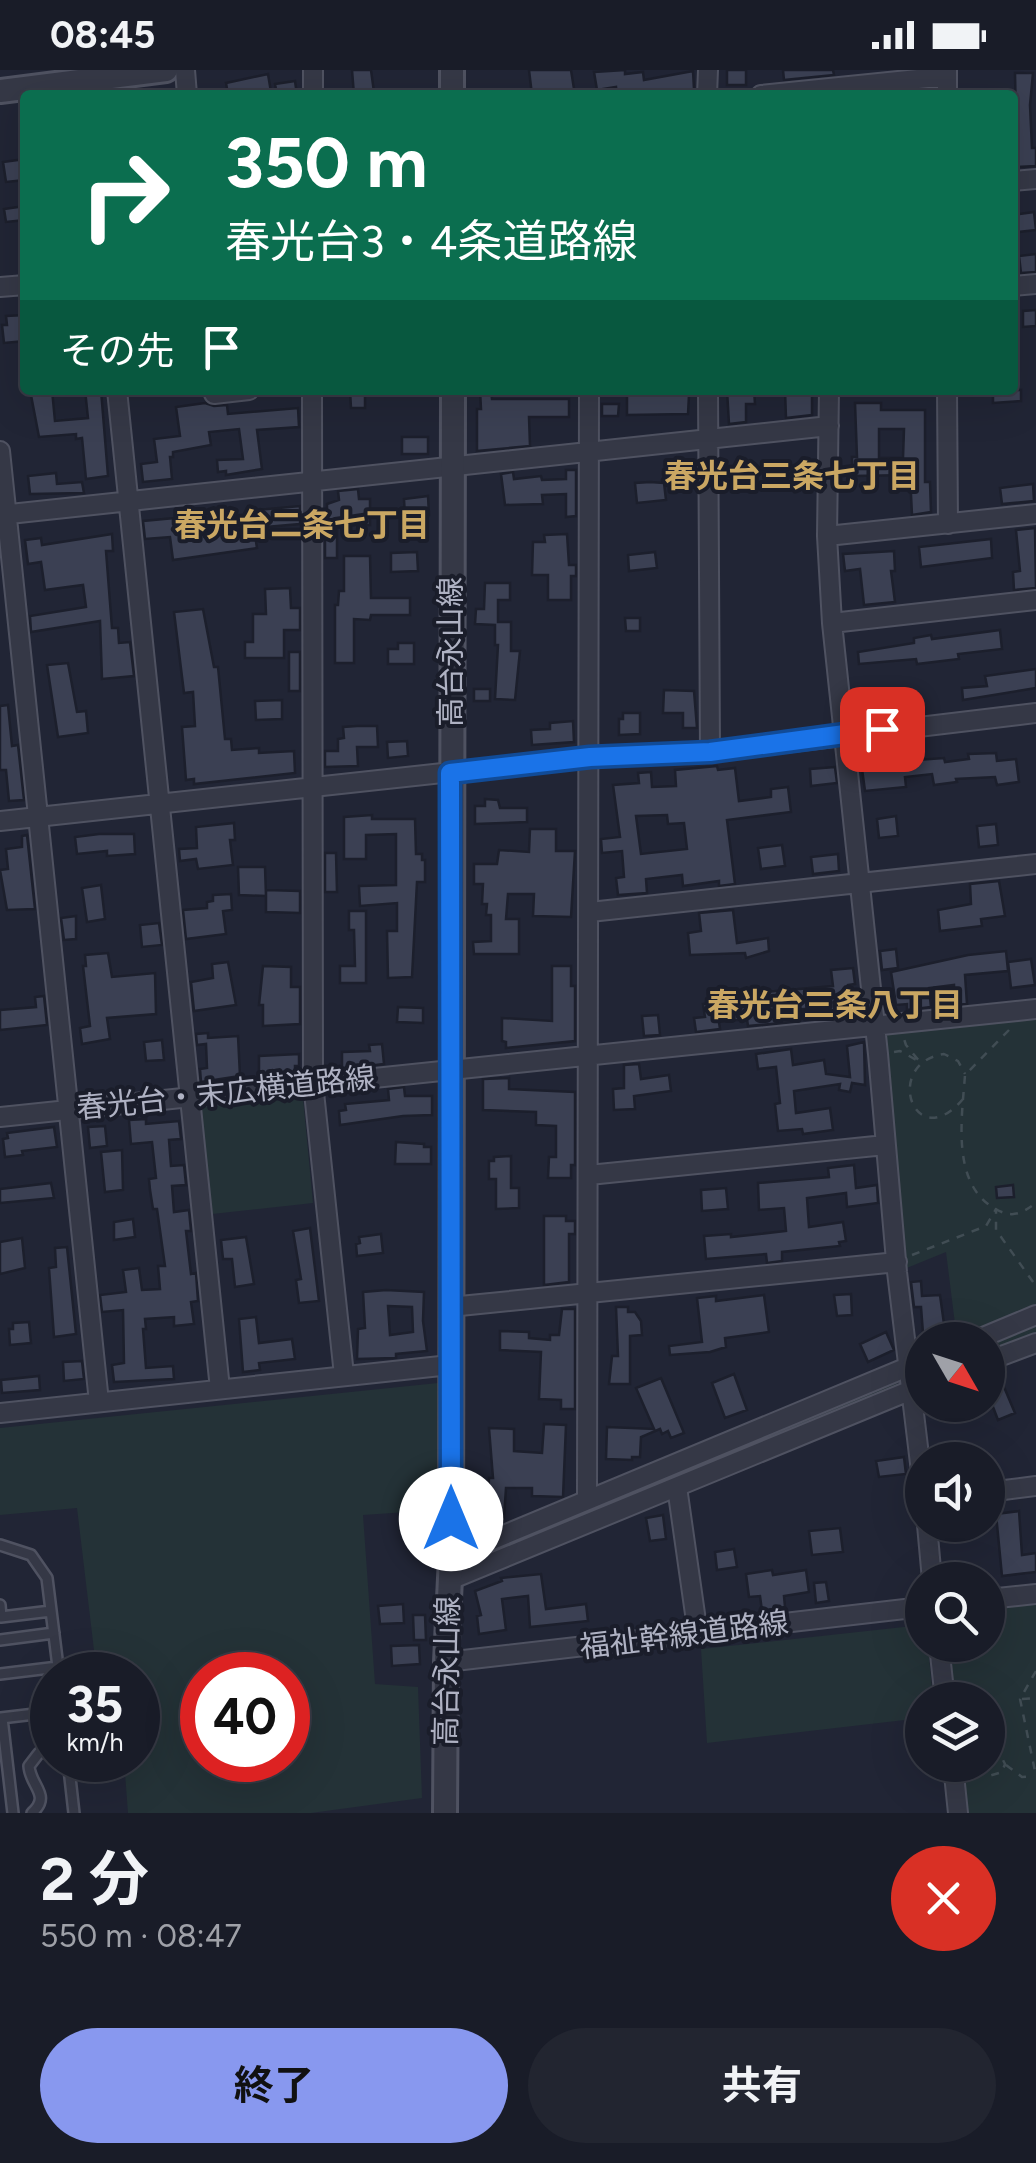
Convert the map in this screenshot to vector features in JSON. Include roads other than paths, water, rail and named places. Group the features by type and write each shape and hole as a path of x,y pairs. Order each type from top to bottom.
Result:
{"street":[{"path":"0,91 166,70"},
{"path":"823,90 947,80"},
{"path":"116,395 220,1389"},
{"path":"312,395 313,1083 344,1376"},
{"name":"高台永山線","path":"445,1813 450,1568 453,395"},
{"path":"587,1500 589,395"},
{"path":"708,395 710,752"},
{"path":"829,395 827,536 832,623 897,1262 908,1322"},
{"path":"947,395 948,524"},
{"path":"3,515 829,426"},
{"path":"0,451 3,515 39,816 99,1402"},
{"path":"827,536 1036,514"},
{"path":"832,623 1036,600"},
{"path":"0,821 590,757 710,752 1036,713"},
{"path":"590,912 1036,864"},
{"name":"春光台・末広横道路線","path":"0,1117 1031,1010"},
{"path":"588,1175 885,1145"},
{"path":"450,1307 897,1262"},
{"path":"1005,1328 1036,1315"},
{"path":"1005,1355 1036,1343"},
{"path":"0,1413 450,1365"},
{"path":"450,1568 587,1500 905,1369"},
{"path":"450,1568 677,1487 905,1393"},
{"path":"1005,1490 1036,1486"},
{"path":"677,1487 698,1635"},
{"path":"1005,1598 1036,1594"},
{"name":"福祉幹線道路線","path":"446,1662 905,1609"},
{"path":"955,1782 958,1813"}],"lane":[{"path":"0,1545 31,1555 48,1578 56,1652"},
{"path":"0,1605 1,1617 51,1611"},
{"path":"0,1640 54,1633"},
{"path":"0,1674 30,1672"},
{"path":"13,1813 1,1718 30,1715"},
{"path":"32,1813 41,1800 41,1791 34,1782"},
{"path":"70,1782 74,1813"}],"district":[{"name":"春光台三条七丁目","path":"792,476"},
{"name":"春光台二条七丁目","path":"302,525"},
{"name":"春光台三条八丁目","path":"835,1005"}]}
